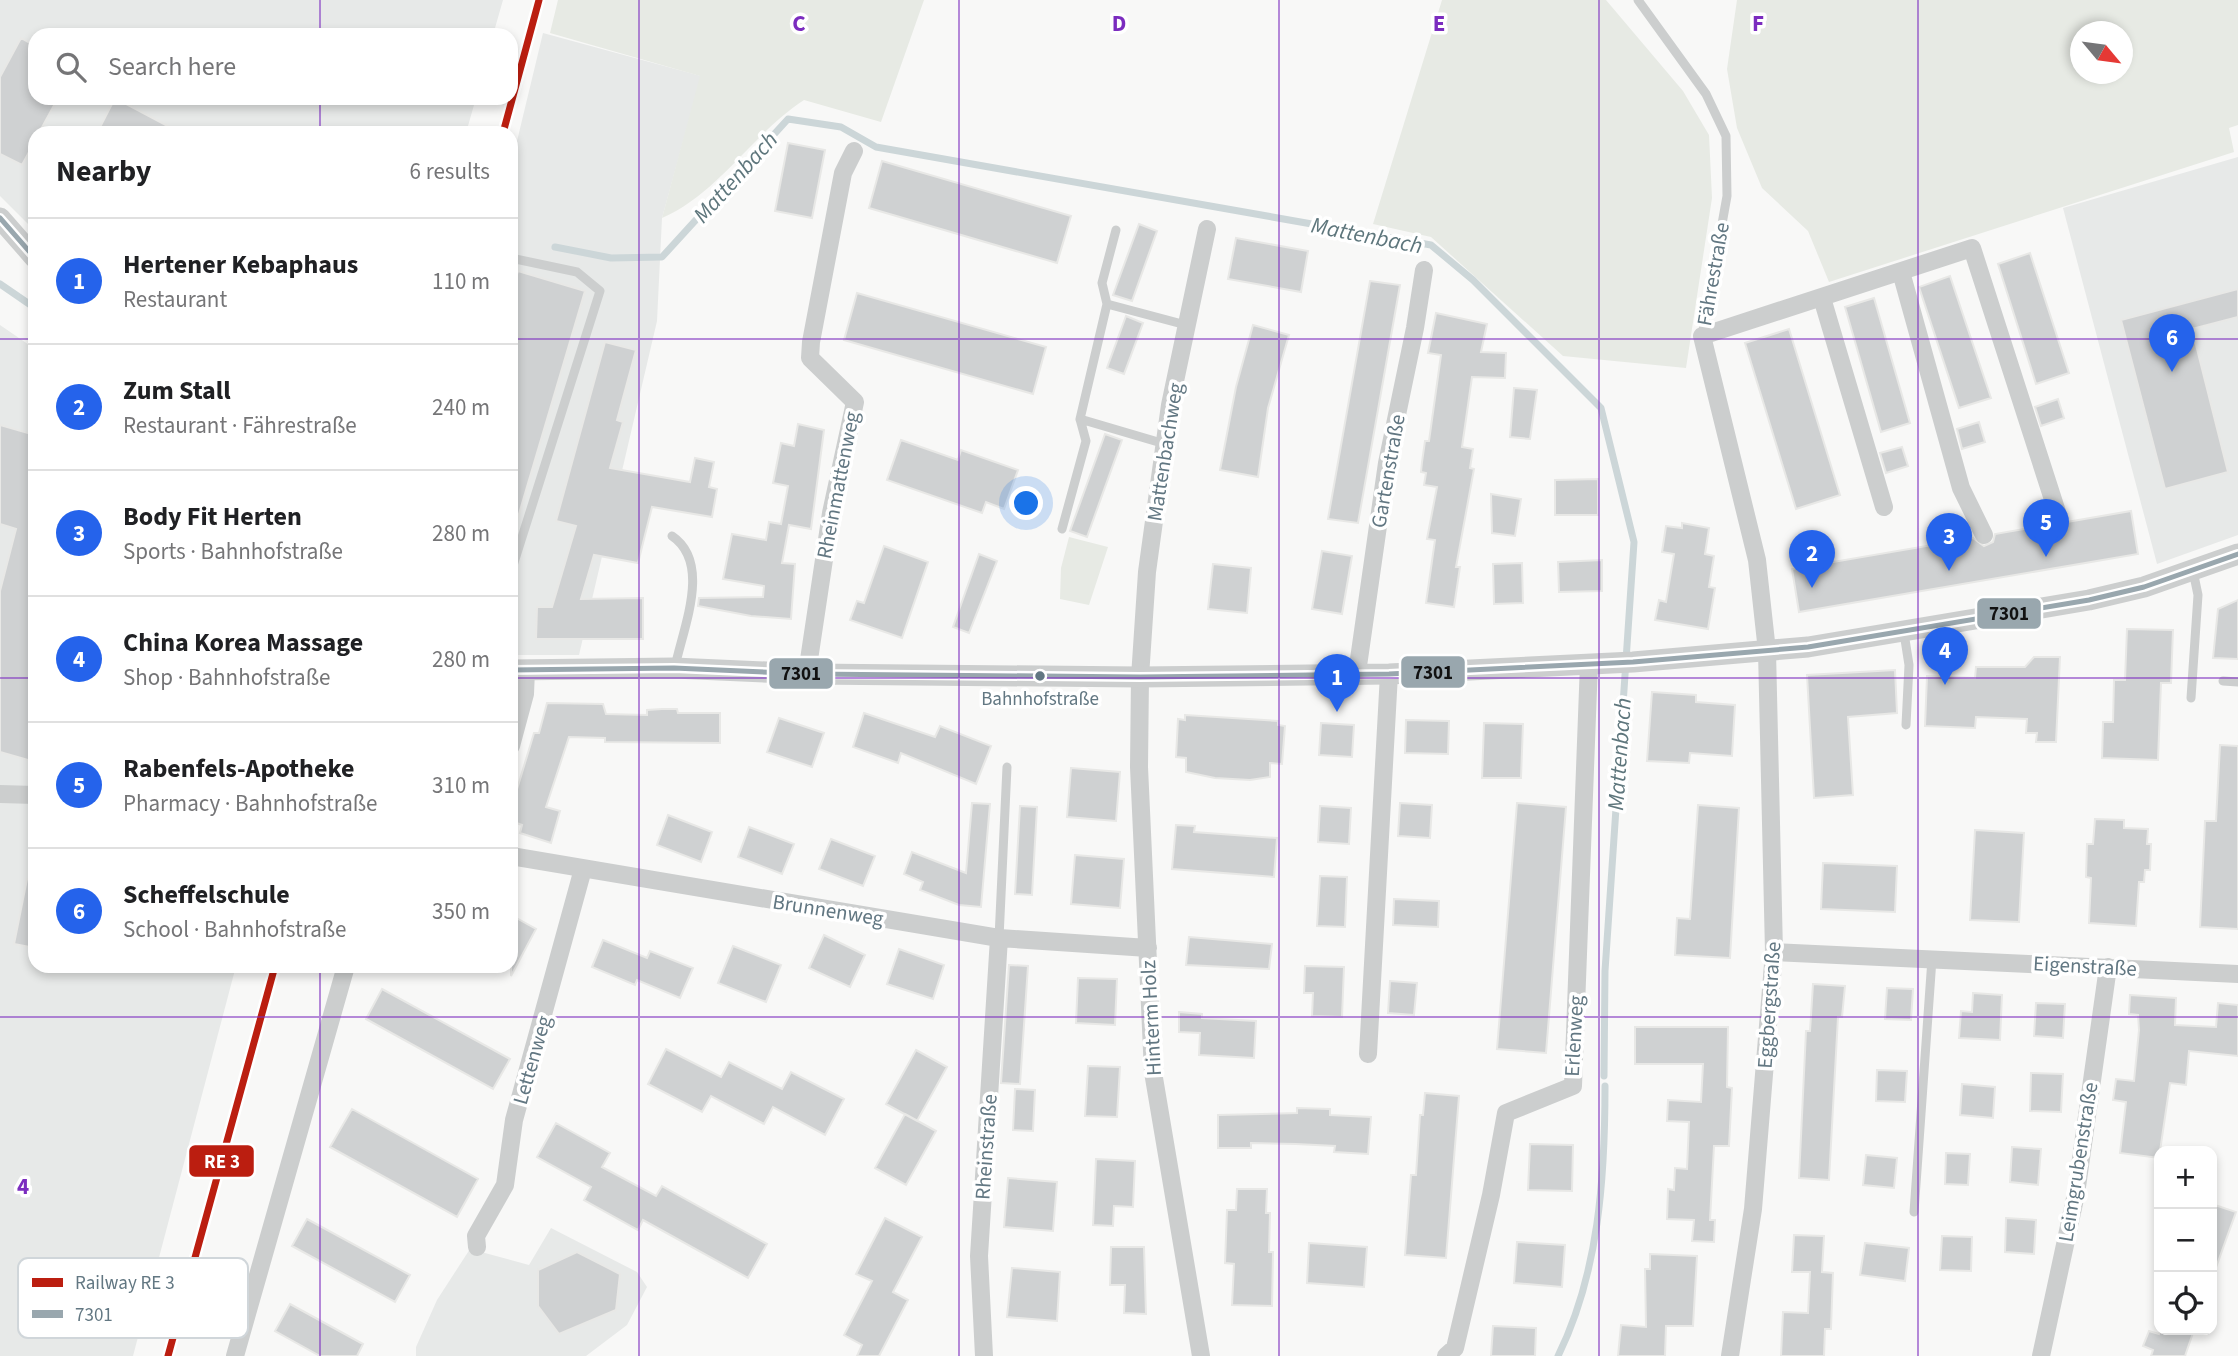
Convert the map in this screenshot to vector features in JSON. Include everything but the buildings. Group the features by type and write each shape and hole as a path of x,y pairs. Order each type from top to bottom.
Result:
{"street":[{"name":"Rheinmattenweg","path":"807,673 831,513 855,402 810,358 811,342 844,173 854,151"},
{"path":"0,218 28,250"},
{"name":"Mattenbachweg","path":"1140,677 1147,572 1164,444 1206,229"},
{"path":"1702,336 1972,248 2058,515"},
{"name":"Gartenstraße","path":"1357,673 1387,463 1416,328 1424,270"},
{"path":"1901,272 1961,488 1984,535"},
{"path":"1822,298 1884,507"},
{"name":"Fährestraße","path":"1702,336 1757,560 1767,651"},
{"path":"518,720 525,694 519,670 674,668 807,673 1140,677 1390,674 1633,662 1767,651 2089,600 2144,587 2238,554"},
{"name":"Eggbergstraße","path":"1730,1356 1753,1209 1774,952 1767,651"},
{"name":"Erlenweg","path":"1446,1356 1454,1348 1457,1338 1491,1195 1506,1113 1573,1086 1597,663"},
{"path":"1368,1054 1390,674"},
{"name":"Hinterm Holz","path":"1140,677 1139,767 1153,1072 1201,1356"},
{"path":"0,794 28,795"},
{"name":"Brunnenweg","path":"518,857 999,938 1147,948"},
{"name":"Lettenweg","path":"477,1247 477,1236 505,1185 514,1120 583,869"},
{"name":"Rheinstraße","path":"984,1356 979,1256 999,938"},
{"name":"Eigenstraße","path":"1774,952 2238,974"},
{"name":"Leimgrubenstraße","path":"2041,1356 2076,1194 2108,967"},
{"path":"248,1309 344,973"},
{"path":"235,1356 240,1338"}],"lane":[{"name":"Fährestraße","path":"1639,0 1706,94 1726,136 1727,196 1702,336"},
{"path":"1062,529 1086,441 1080,419 1107,304 1102,283 1116,230"},
{"path":"518,259 577,272 600,291 518,550"},
{"path":"1107,304 1186,325"},
{"path":"1080,419 1164,444"},
{"path":"672,536 684,544 693,566 693,584 674,668"},
{"path":"2191,698 2198,595 2193,571"},
{"path":"1903,631 1909,665 1906,725"},
{"path":"2224,681 2238,682"},
{"path":"999,938 1007,766"},
{"path":"1914,1212 1932,959"}],"shaded area":[{"path":"0,0 503,0 495,28 28,28 28,105 474,105 468,126 28,126 28,224 0,196"},
{"path":"558,0 924,0 881,122 804,100 768,129 701,194 662,218 700,76 550,33"},
{"path":"1442,0 1606,0 1683,91 1709,135 1712,198 1686,368 1563,356 1431,237 1373,224"},
{"path":"1737,0 2238,0 2238,125 2229,128 2234,152 1829,282 1808,231 1762,188 1737,128 1727,69"},
{"path":"543,33 701,76 662,218 657,321 579,655 518,655 518,137"},
{"path":"2238,157 2238,535 2157,564 2063,208"},
{"path":"0,325 28,344 28,973 234,973 159,1258 18,1258 18,1338 138,1338 133,1356 0,1356"},
{"path":"1069,537 1108,547 1089,605 1060,599 1061,568"},
{"path":"551,1228 637,1272 647,1287 627,1325 586,1356 416,1356 416,1347 437,1300 470,1249 529,1265"}],"waterway":[{"name":"Mattenbach","path":"555,247 611,258 662,257 788,119 841,127 876,147 1431,245 1473,280 1601,408 1634,542 1605,971 1604,1076"},
{"name":"Mattenbach","path":"0,284 28,303"},
{"name":"Mattenbach","path":"1558,1356 1583,1292 1597,1224 1605,1086"}],"transit line":[{"path":"518,78 539,0"},
{"path":"505,126 511,105"},
{"name":"7301","path":"0,218 28,250"},
{"name":"7301","path":"518,670 674,668 810,674 1140,677 1389,674 1633,662 1808,647 2089,600 2144,587 2238,554"},
{"path":"195,1258 273,973"},
{"path":"168,1356 173,1338"}],"place":[{"name":"Scheffelschule","path":"2172,372"},
{"name":"Rabenfels-Apotheke","path":"2046,557"},
{"name":"Body Fit Herten","path":"1949,571"},
{"name":"Zum Stall","path":"1812,588"},
{"name":"Bahnhofstraße","path":"1040,676"},
{"name":"China Korea Massage","path":"1945,685"},
{"name":"Hertener Kebaphaus","path":"1337,712"}]}
